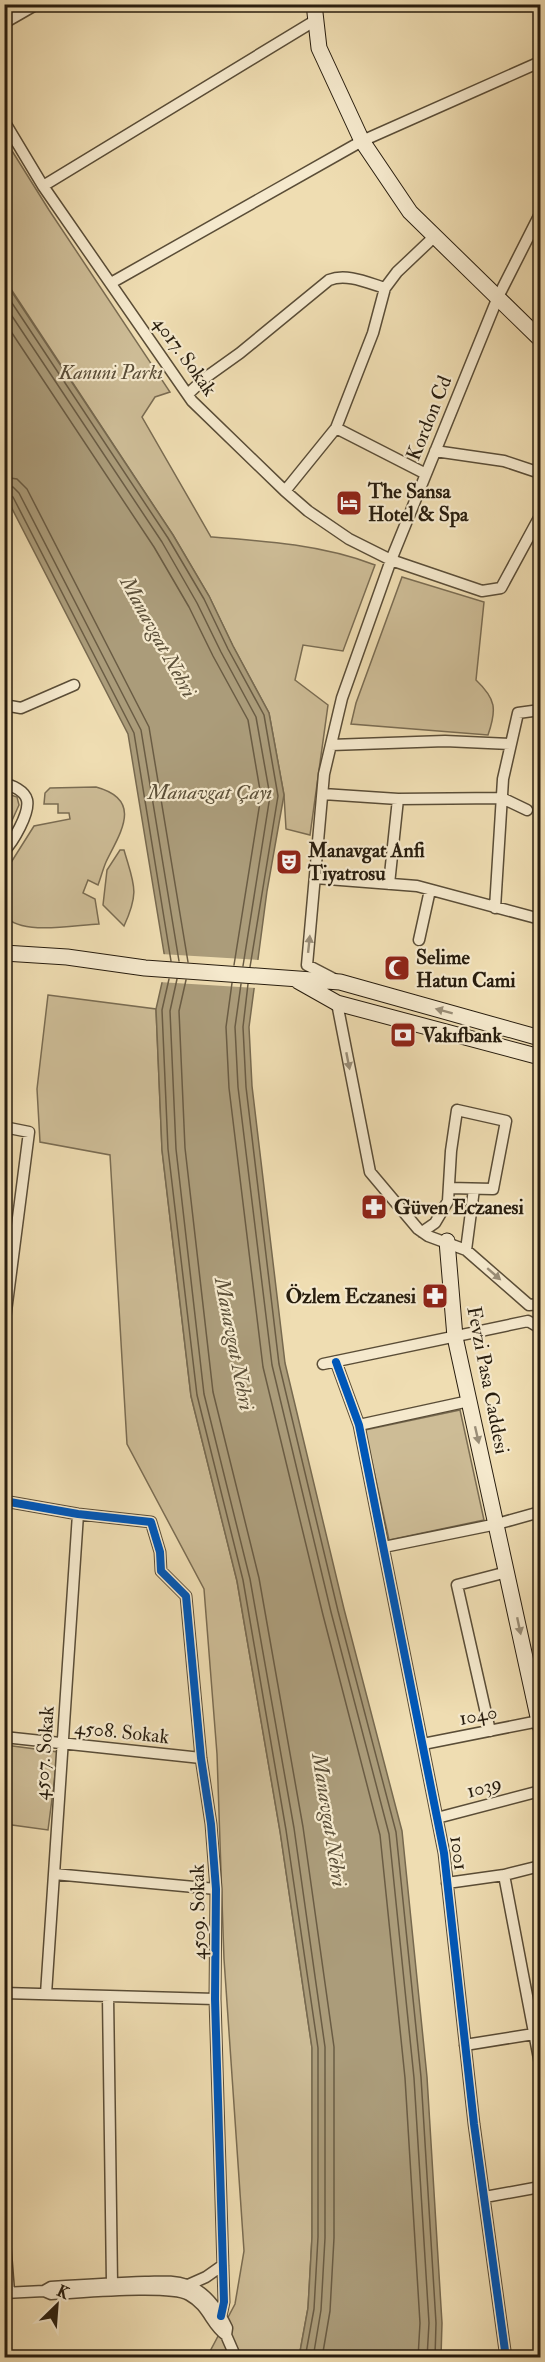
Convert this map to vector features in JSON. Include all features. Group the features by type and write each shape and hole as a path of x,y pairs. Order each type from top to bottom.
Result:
{"street":[{"path":"4,23 36,4"},
{"path":"314,4 319,48 362,141 410,212 540,339"},
{"path":"43,186 316,21"},
{"path":"111,283 362,141 540,65"},
{"name":"4017. Sokak","path":"4,121 43,186 188,394 308,511 349,539 390,560 482,591 501,588 540,516"},
{"name":"Kordon Cd","path":"340,982 307,965 323,794 342,698 390,560 498,297 540,214"},
{"path":"285,491 336,428 373,333 385,288 435,236"},
{"path":"188,394 329,280 336,277 351,278 385,288"},
{"path":"336,428 426,474"},
{"path":"435,451 504,461 540,473"},
{"path":"4,705 21,708 74,685"},
{"path":"495,908 503,779 518,713 540,710"},
{"path":"331,745 445,741 511,744"},
{"path":"4,784 12,785 23,793 27,799 27,809 12,843 4,851"},
{"path":"323,794 398,799 502,798 527,810"},
{"path":"389,884 398,799"},
{"path":"315,878 417,886 540,919"},
{"path":"419,940 430,890"},
{"path":"4,953 67,957 145,968 340,982 540,1038"},
{"path":"4,961 96,962"},
{"path":"296,980 337,1003 540,1057"},
{"path":"337,1003 370,1172 422,1232 466,1250 529,1305 540,1304"},
{"path":"422,1232 435,1223 448,1201 449,1188 457,1110 506,1121 493,1189 449,1188"},
{"path":"4,1127 29,1132 4,1327"},
{"path":"466,1250 474,1189"},
{"name":"Fevzi Pasa Caddesi","path":"447,1241 455,1337 539,1718"},
{"path":"323,1364 528,1321 540,1328"},
{"name":"1001","path":"336,1362 359,1425 437,1818 506,2358"},
{"path":"359,1425 469,1401"},
{"path":"4,1501 78,1514"},
{"path":"384,1547 497,1524 540,1512"},
{"name":"4509. Sokak","path":"78,1514 151,1522 160,1552 161,1571 186,1596 216,1889 215,1999 224,2302 221,2316"},
{"name":"4507. Sokak","path":"46,1994 78,1514"},
{"path":"490,1731 457,1584 507,1572"},
{"name":"1040","path":"423,1744 490,1731 539,1718"},
{"name":"4508. Sokak","path":"4,1737 201,1758"},
{"name":"1039","path":"437,1818 540,1791"},
{"path":"447,1883 504,1875 540,1866"},
{"path":"54,1874 216,1889"},
{"path":"504,1875 538,2034 540,2064"},
{"path":"4,1992 215,1999"},
{"path":"108,1996 112,2283"},
{"path":"465,2045 538,2034"},
{"path":"485,2197 540,2187"},
{"path":"4,2229 7,2292 44,2291 51,2294 178,2290 200,2302 219,2331 226,2335 235,2356"},
{"path":"44,2291 51,2287 112,2283 168,2282 188,2285 206,2277 223,2265"},
{"name":"4509. Sokak","path":"188,2285 209,2300 227,2328 226,2335"}],"green space":[{"name":"Kanuni Parkı","path":"4,138 170,392 155,397 142,417 211,537 315,548 375,565 343,651 303,645 295,680 328,705 310,835 286,829 284,795 269,713 209,596 173,535 5,280"},
{"path":"402,577 484,602 476,680 488,693 493,705 493,718 488,735 351,724 356,703"},
{"path":"96,787 111,793 120,800 124,809 122,829 98,885 88,880 83,893 95,899 99,924 36,928 13,922 5,916 5,872 34,826 70,819 69,813 58,813 58,804 44,804 45,793 50,788"},
{"path":"5,793 17,797 19,805 5,836"},
{"path":"120,850 124,850 134,888 132,904 124,926 103,905 107,870"},
{"path":"48,995 156,1009 162,1150 191,1396 237,1581 280,1831 312,2048 312,2237 308,2308 299,2357 207,2357 235,2304 244,2251 224,1959 217,1754 204,1589 127,1444 110,1155 40,1142 37,1089"},
{"path":"460,1410 484,1520 389,1540 365,1430"},
{"path":"5,1745 58,1752 48,1830 5,1824"}],"water":[{"name":"Manavgat Çayı","path":"4,280 173,535 209,596 269,713 284,795 267,891 249,1027 252,1086 285,1363 344,1609 402,1831 427,2077 442,2323 441,2357 299,2357 308,2308 312,2237 312,2048 280,1831 237,1581 191,1396 162,1150 156,1009 166,965 128,734 5,495"}],"pier":[{"path":"161,954 260,960 257,988 159,982 163,965"}],"cycle path":[{"path":"336,1362 359,1425 444,1853 474,2124 506,2358"},
{"path":"4,1501 78,1514 151,1522 160,1552 161,1571 186,1596 216,1889 215,1999 224,2302 221,2316"}],"place":[{"name":"The Sansa Hotel & Spa","path":"349,503"},
{"name":"Manavgat Anfi Tiyatrosu","path":"289,862"},
{"name":"Selime Hatun Cami","path":"397,968"},
{"name":"Vakıfbank","path":"403,1035"},
{"name":"Güven Eczanesi","path":"374,1207"},
{"name":"Özlem Eczanesi","path":"435,1296"}],"water label":[{"name":"Manavgat Nehri","path":"158,637"},
{"name":"Manavgat Nehri","path":"234,1344"},
{"name":"Manavgat Nehri","path":"329,1820"}]}
